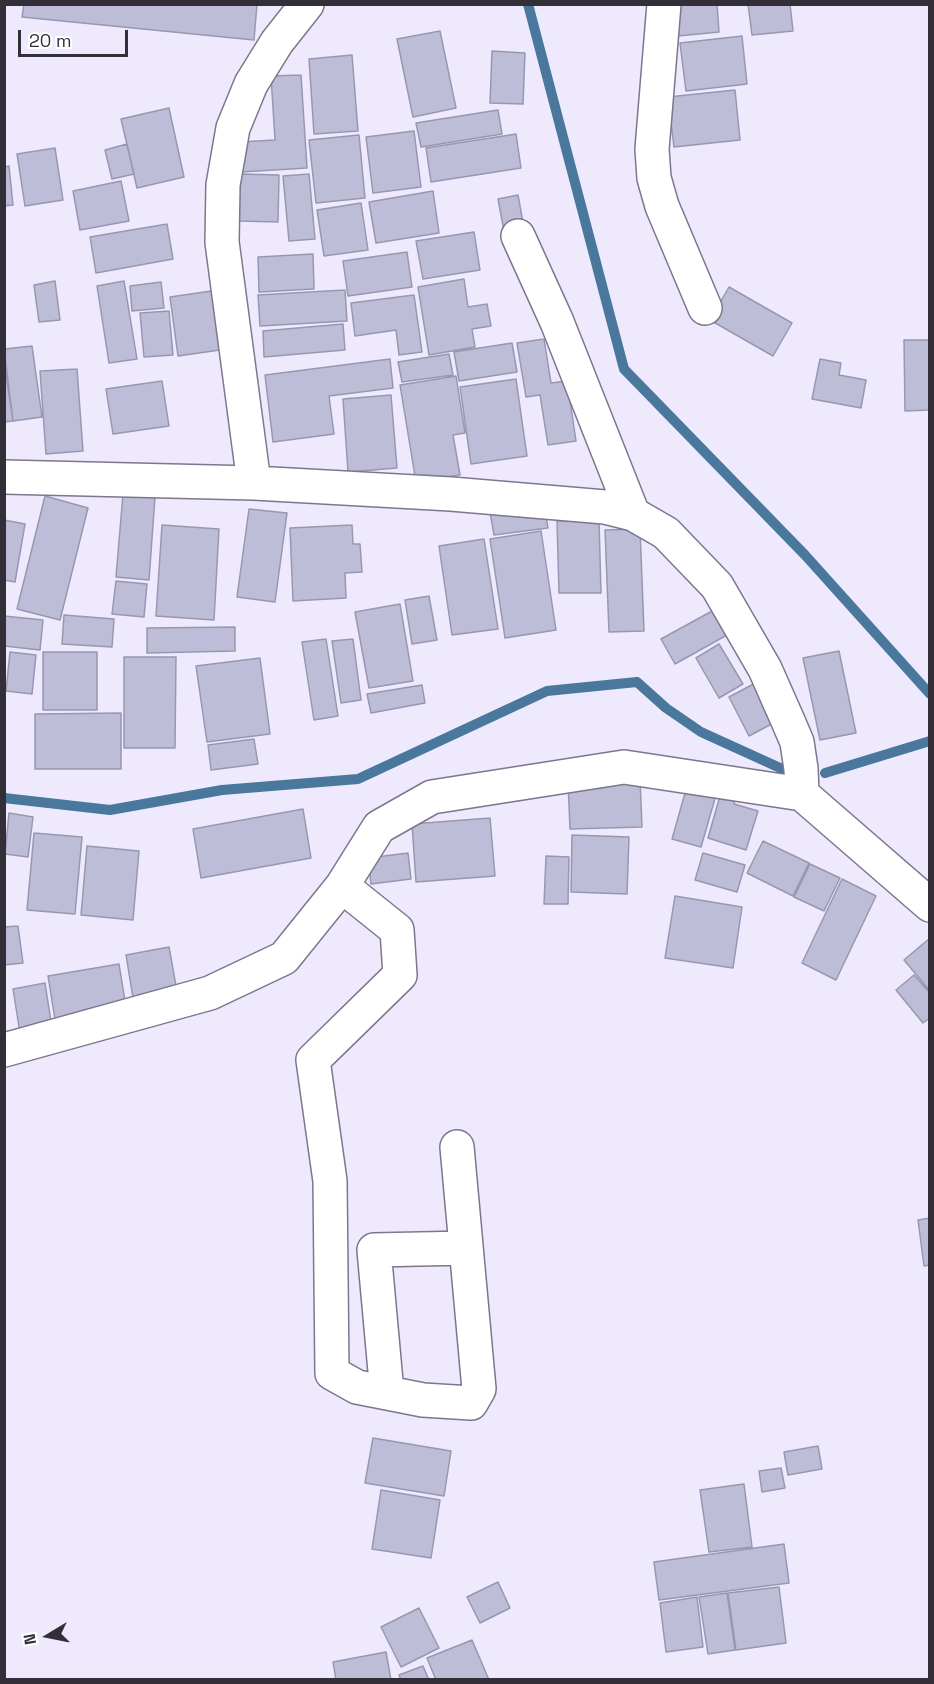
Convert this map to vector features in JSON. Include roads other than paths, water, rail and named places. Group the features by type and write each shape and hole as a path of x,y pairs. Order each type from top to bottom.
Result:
{"street":[{"path":"254,483 222,242 223,185 233,128 251,84 277,42 307,4"},
{"path":"664,4 652,149 654,178 662,206 705,308"},
{"path":"518,236 557,322 633,514"},
{"path":"4,477 254,483 451,494 604,507 633,514 666,533 717,586 765,669 797,742 802,794"},
{"path":"4,1050 210,993 284,958 342,886 379,827 432,797 624,766 802,794 930,905"},
{"path":"342,886 397,930 400,975 313,1060 330,1181 332,1373 357,1387 423,1400 471,1403 479,1389 457,1147"},
{"path":"387,1393 374,1250 466,1248"}],"waterway":[{"path":"528,4 624,369 805,555 930,694"},
{"path":"4,798 110,810 222,790 358,779 547,691 637,682 666,708 701,732 789,772"},
{"path":"825,773 930,741"}]}
